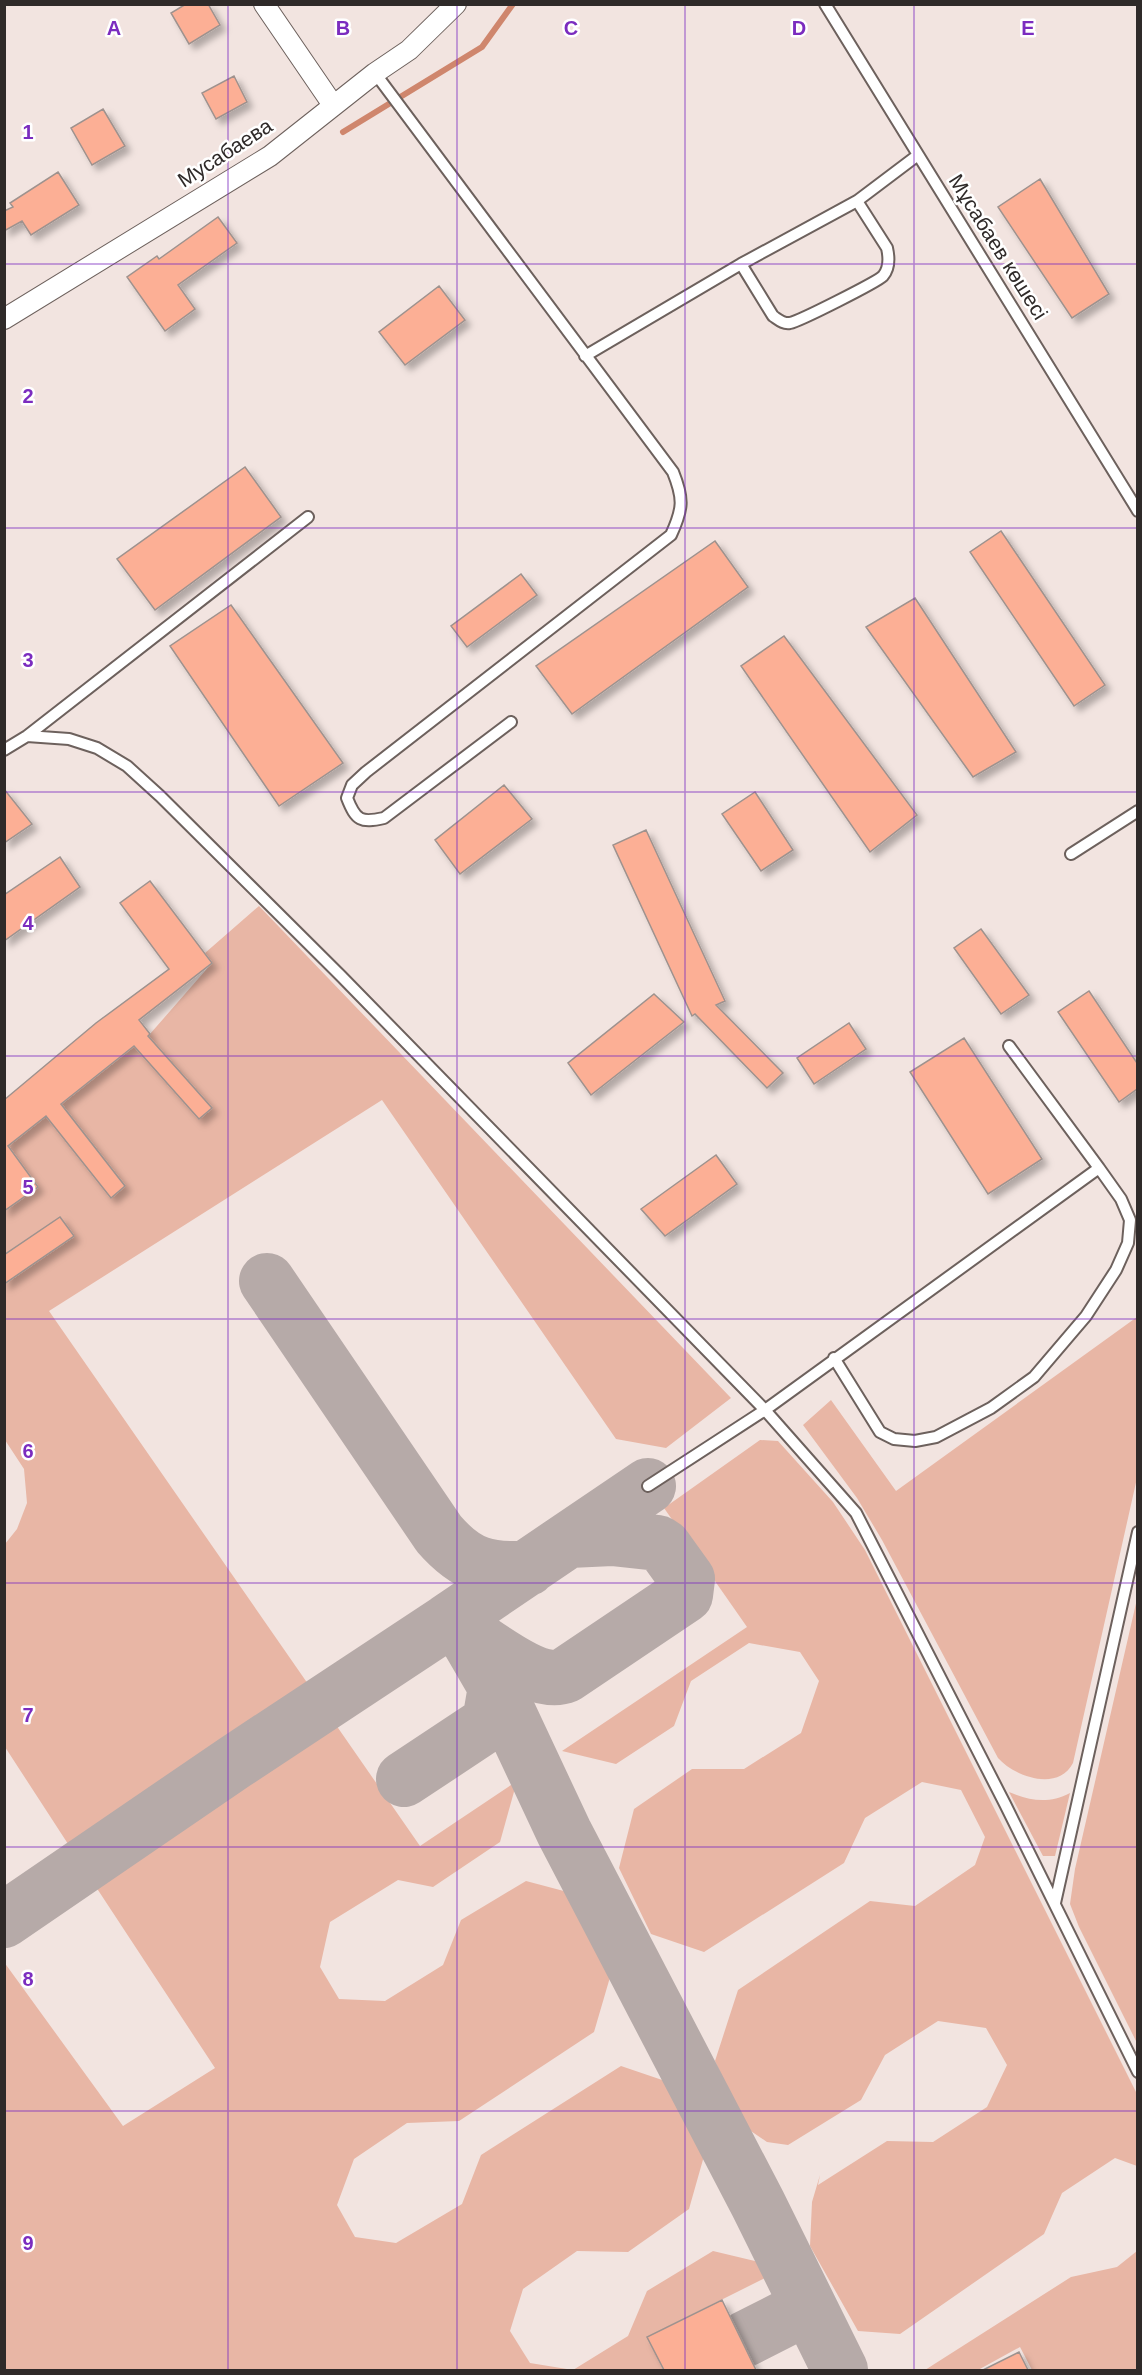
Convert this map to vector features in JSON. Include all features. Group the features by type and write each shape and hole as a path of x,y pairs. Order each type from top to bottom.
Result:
{"street":[{"path":"264,4 333,105"},
{"name":"Мусабаева","path":"4,319 270,156 333,105 409,50 456,4"}],"lane":[{"name":"Мұсабаев көшесі","path":"825,4 1137,511"},
{"path":"375,73 673,472 682,494 680,515 670,535 366,772 352,785 347,798 352,812 359,819 369,822 384,818 511,722"},
{"path":"585,356 741,264 857,201 918,154"},
{"path":"741,264 773,316 782,322 788,324 827,307 883,276 888,265 887,248 857,201"},
{"path":"4,750 27,736 308,518"},
{"path":"27,736 69,739 97,748 127,766 152,789 341,976 765,1410 856,1513 1055,1903 1137,2072"},
{"path":"1071,854 1137,811"},
{"path":"834,1358 880,1432 894,1440 915,1441 936,1437 991,1408 1034,1377 1086,1316 1116,1270 1128,1243 1130,1220 1121,1199 1009,1046"},
{"path":"648,1486 765,1410 1099,1168"},
{"path":"1055,1903 1137,1532"}],"shaded area":[{"path":"259,906 731,1398 666,1448 616,1439 382,1100 49,1311 308,1684 70,1847 5,1747 5,1544 17,1529 27,1503 24,1469 5,1440 4,1113 22,1135 150,1034 212,963 205,953"},
{"path":"1137,1317 1137,1478 1073,1763 1066,1772 1057,1777 1047,1779 1025,1776 1005,1765 998,1758 882,1540 857,1498 803,1425 831,1400 896,1491"},
{"path":"760,1440 778,1441 833,1502 865,1550 1137,2094 1137,2166 1115,2158 1062,2193 1044,2234 900,2334 858,2331 810,2246 812,2202 820,2175 818,2185 887,2141 933,2142 987,2107 1007,2065 986,2028 938,2021 885,2055 861,2100 788,2145 767,2142 745,2127 715,2061 738,1990 870,1901 915,1906 975,1865 985,1837 961,1790 922,1782 865,1818 844,1863 704,1952 651,1934 619,1868 634,1809 692,1769 744,1769 801,1733 819,1681 800,1652 749,1643 691,1681 674,1726 616,1764 562,1751 747,1627 664,1508"},
{"path":"1137,1599 1137,2043 1079,1927 1070,1904 1075,1869"},
{"path":"336,1725 420,1846 517,1781 500,1842 433,1887 398,1880 330,1922 320,1967 339,1999 385,2001 443,1965 461,1920 526,1881 575,1894 613,1967 594,2032 459,2121 407,2123 354,2159 337,2205 355,2237 396,2243 462,2204 481,2155 621,2066 671,2083 706,2149 689,2209 628,2252 577,2251 523,2289 510,2331 530,2363 573,2370 5,2370 4,1962 123,2126 215,2068 96,1887"},
{"path":"1009,1792 1024,1798 1039,1800 1055,1799 1070,1793 1055,1856 1043,1856"},
{"path":"713,2251 759,2262 769,2276 647,2337 664,2370 573,2370 628,2336 647,2291"},
{"path":"1137,2251 1137,2370 1032,2370 1020,2347 978,2370 925,2370 1071,2277 1117,2267"}],"building":[{"path":"186,4 208,4 220,25 189,44 171,13"},
{"path":"234,76 247,102 216,119 202,93"},
{"path":"103,109 125,146 92,165 71,128"},
{"path":"58,172 79,205 31,235 22,221 4,231 4,211 13,207 10,203"},
{"path":"1040,179 1109,294 1072,318 998,207"},
{"path":"218,217 237,243 178,285 195,309 165,331 127,277 157,256 159,259"},
{"path":"439,286 465,320 405,365 379,332"},
{"path":"245,467 281,517 155,610 117,559"},
{"path":"1001,531 1105,685 1074,706 970,552"},
{"path":"715,541 748,587 572,714 536,666"},
{"path":"521,574 537,595 467,647 451,626"},
{"path":"915,598 1016,752 973,777 866,627"},
{"path":"231,605 343,763 279,806 170,646"},
{"path":"784,636 917,815 870,852 741,666"},
{"path":"504,785 532,819 460,874 435,840"},
{"path":"4,789 32,824 4,843"},
{"path":"755,792 793,850 761,871 722,814"},
{"path":"646,830 725,1001 716,1005 783,1073 767,1088 695,1014 692,1016 613,845"},
{"path":"60,857 80,887 4,941 4,895"},
{"path":"150,881 212,963 139,1020 150,1034 148,1036 212,1108 199,1119 134,1046 61,1104 125,1186 111,1198 46,1116 8,1146 38,1187 4,1211 4,1100 96,1023 169,969 120,903"},
{"path":"981,929 1029,995 1001,1014 954,948"},
{"path":"1089,991 1137,1063 1137,1089 1119,1102 1058,1012"},
{"path":"654,994 684,1022 591,1095 568,1063"},
{"path":"849,1023 866,1049 814,1084 797,1058"},
{"path":"964,1038 1042,1159 988,1194 910,1072"},
{"path":"716,1155 737,1184 665,1236 641,1209"},
{"path":"60,1217 74,1236 4,1284 4,1255"},
{"path":"722,2300 756,2370 664,2370 647,2337"},
{"path":"1019,2352 1028,2370 983,2370"}],"waterway":[{"path":"343,132 482,47 513,4"}],"taxiway":[{"path":"267,1281 439,1534 449,1545 468,1559 489,1567 528,1568"},
{"path":"648,1486 447,1622 464,1632 496,1687 564,1832 758,2204 840,2370"},
{"path":"467,1633 515,1664 542,1676 555,1677 566,1675 685,1595 687,1579 664,1547 658,1543 612,1538 569,1540"},
{"path":"4,1920 235,1762 447,1622"},
{"path":"404,1779 490,1722 496,1687"},
{"path":"745,2339 798,2312 802,2295"}]}
